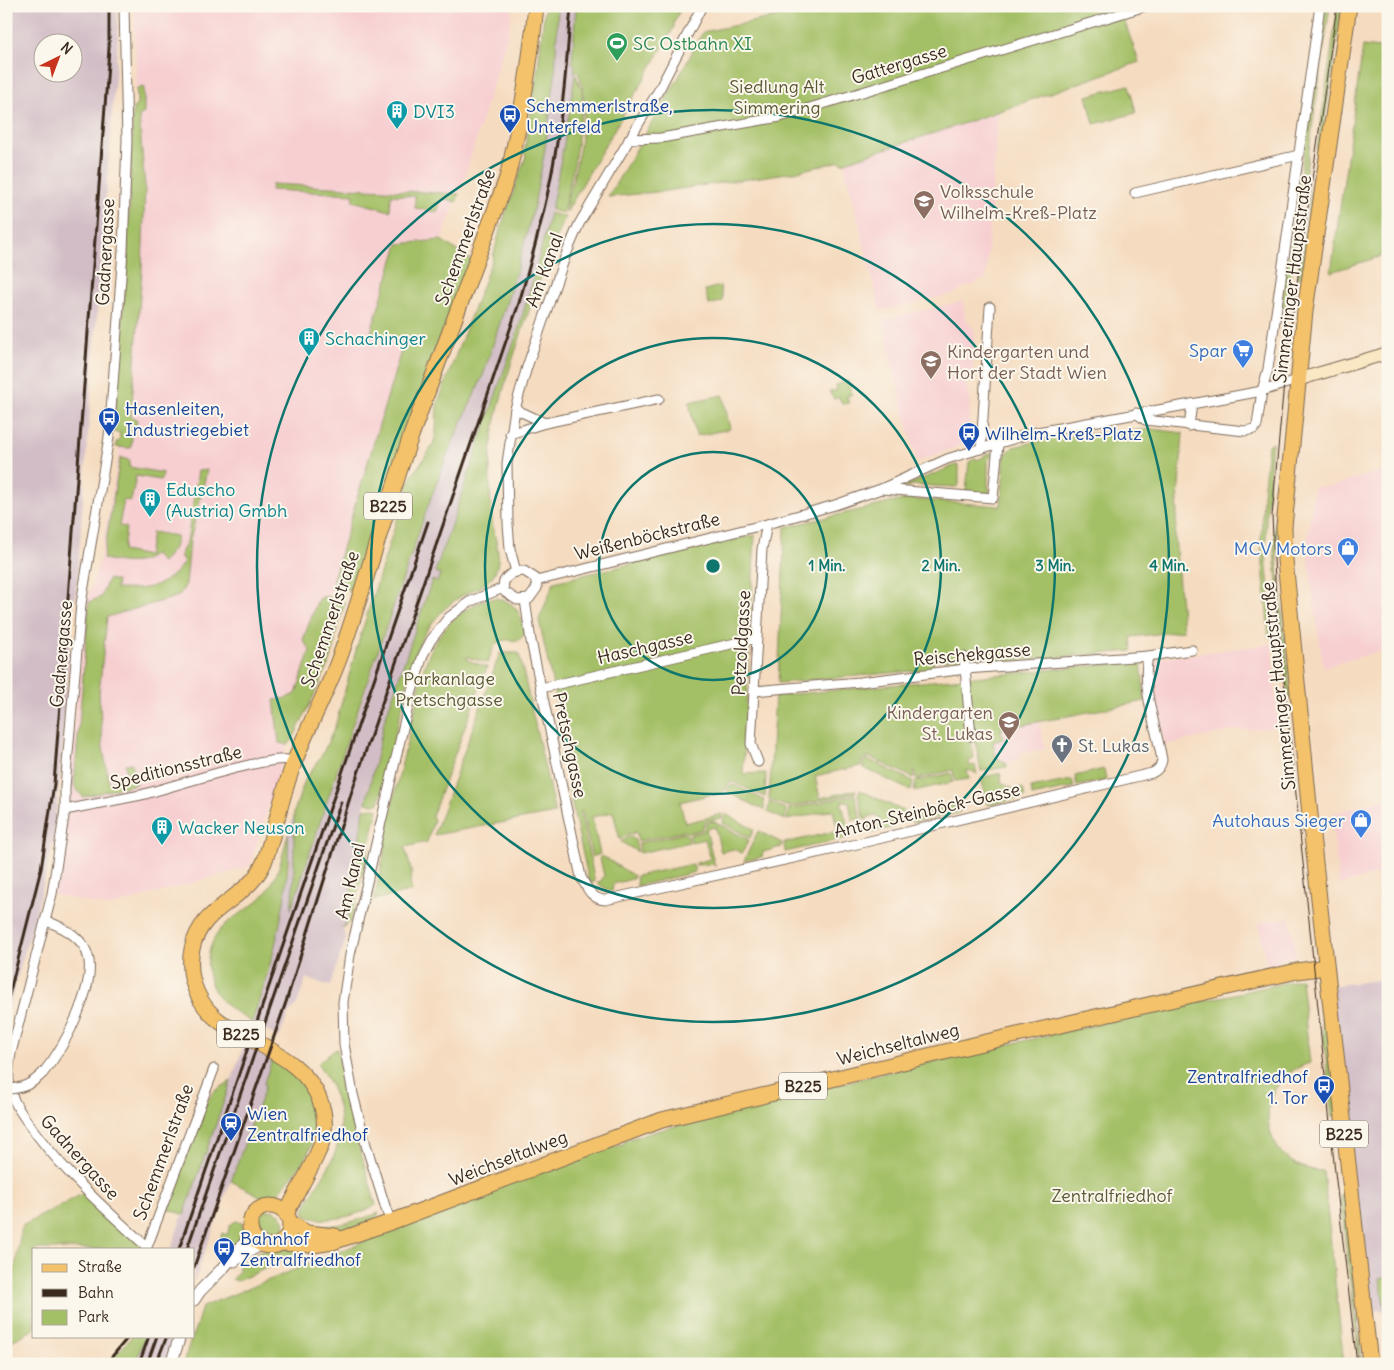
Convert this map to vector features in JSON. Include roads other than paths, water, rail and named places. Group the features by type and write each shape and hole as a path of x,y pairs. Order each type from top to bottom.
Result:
{"main road":[{"name":"Schemmerlstraße","path":"283,1214 318,1152 324,1130 322,1104 314,1086 296,1066 216,1020 206,1009 193,984 190,971 192,947 203,924 215,910 250,885 264,864 294,761 338,662 412,434 507,178 514,152 530,64 536,6"},
{"name":"Simmeringer Hauptstraße","path":"1349,6 1306,304 1284,527 1284,560 1326,967 1370,1364"},
{"path":"1298,380 1388,353"},
{"name":"Weichseltalweg","path":"257,1239 275,1246 281,1243 324,1244 391,1222 662,1120 982,1043 1297,971 1326,967"},
{"path":"257,1239 250,1224 254,1215 262,1208 283,1214"},
{"name":"Weichseltalweg","path":"283,1214 307,1233 345,1236"},
{"name":"B225","path":"281,1243 288,1234 283,1214"}],"street":[{"name":"Gadnergasse","path":"124,6 127,140 123,250 109,437 81,604 65,787 65,810 46,921 11,1053 8,1077 12,1097 27,1122 60,1164 96,1201 147,1248"},
{"name":"Am Kanal","path":"516,572 510,549 507,512 507,463 515,409 527,367 568,249 590,204 679,54 702,6"},
{"name":"Gattergasse","path":"629,139 661,138 780,117 1146,6"},
{"name":"Simmeringer Hauptstraße","path":"1262,391 1269,361 1320,6"},
{"path":"1135,194 1299,155"},
{"path":"981,448 990,307"},
{"path":"766,524 835,505 881,489 947,459 1032,433 1262,391 1298,380"},
{"path":"1136,413 1145,420 1245,431 1254,429 1257,425 1262,391"},
{"path":"510,434 545,423 659,399"},
{"path":"1189,426 1192,404"},
{"path":"515,409 545,423"},
{"path":"881,489 993,498 998,444"},
{"name":"Weißenböckstraße","path":"536,581 766,524"},
{"name":"Petzoldgasse","path":"758,762 751,744 762,549 766,524"},
{"path":"516,572 528,573 536,581 537,588 525,600 512,598 504,588 505,580 516,572"},
{"name":"Am Kanal","path":"391,1222 353,1094 344,1044 343,1002 350,955 410,698 423,655 431,640 448,618 469,602 504,588"},
{"name":"Pretschgasse","path":"525,600 541,688 581,877 591,895"},
{"name":"Haschgasse","path":"541,688 757,638"},
{"name":"Reischekgasse","path":"754,691 860,682 966,669 1148,656 1192,650"},
{"name":"Anton-Steinböck-Gasse","path":"591,895 598,900 614,898 857,844 1152,773 1161,766 1162,760 1151,706 1146,666 1148,656"},
{"path":"964,657 971,736"},
{"name":"Speditionsstraße","path":"65,810 141,795 264,761 286,758 294,761"},
{"path":"6,1089 20,1089 34,1082 52,1063 70,1031 84,996 89,977 90,967 87,954 78,938 70,931 46,921"},
{"name":"Schemmerlstraße","path":"147,1248 214,1069"},
{"path":"195,1298 224,1267 257,1239"},
{"path":"170,1364 179,1338"}],"tram line":[{"path":"1337,6 1286,360 1272,516 1276,601 1335,1172 1357,1364"}],"railway":[{"path":"6,1007 41,869 54,784 106,93 109,6"},
{"path":"195,1264 286,1002 352,791 519,303 550,183 564,86 571,6"},
{"path":"179,1248 428,522"},
{"path":"187,1248 341,802"},
{"path":"106,1364 127,1338"},
{"path":"139,1364 148,1338"},
{"path":"147,1364 156,1338"},
{"path":"156,1364 166,1338"}],"place":[{"name":"SC Ostbahn XI","path":"617,62"},
{"name":"DVI3","path":"397,130"},
{"name":"Schemmerlstraße, Unterfeld","path":"510,134"},
{"name":"Volksschule Wilhelm-Kreß-Platz","path":"924,220"},
{"name":"Schachinger","path":"309,357"},
{"name":"Spar","path":"1243,369"},
{"name":"Kindergarten und Hort der Stadt Wien","path":"931,380"},
{"name":"Hasenleiten, Industriegebiet","path":"109,437"},
{"name":"Wilhelm-Kreß-Platz","path":"969,452"},
{"name":"Eduscho (Austria) Gmbh","path":"150,518"},
{"name":"MCV Motors","path":"1348,567"},
{"name":"Kindergarten St. Lukas","path":"1009,741"},
{"name":"St. Lukas","path":"1062,764"},
{"name":"Autohaus Sieger","path":"1361,839"},
{"name":"Wacker Neuson","path":"162,846"},
{"name":"Zentralfriedhof 1. Tor","path":"1324,1105"},
{"name":"Wien Zentralfriedhof","path":"231,1142"},
{"name":"Bahnhof Zentralfriedhof","path":"224,1267"}],"park label":[{"name":"Siedlung Alt Simmering","path":"777,96"},
{"name":"Parkanlage Pretschgasse","path":"449,688"},
{"name":"Zentralfriedhof","path":"1112,1195"}]}
